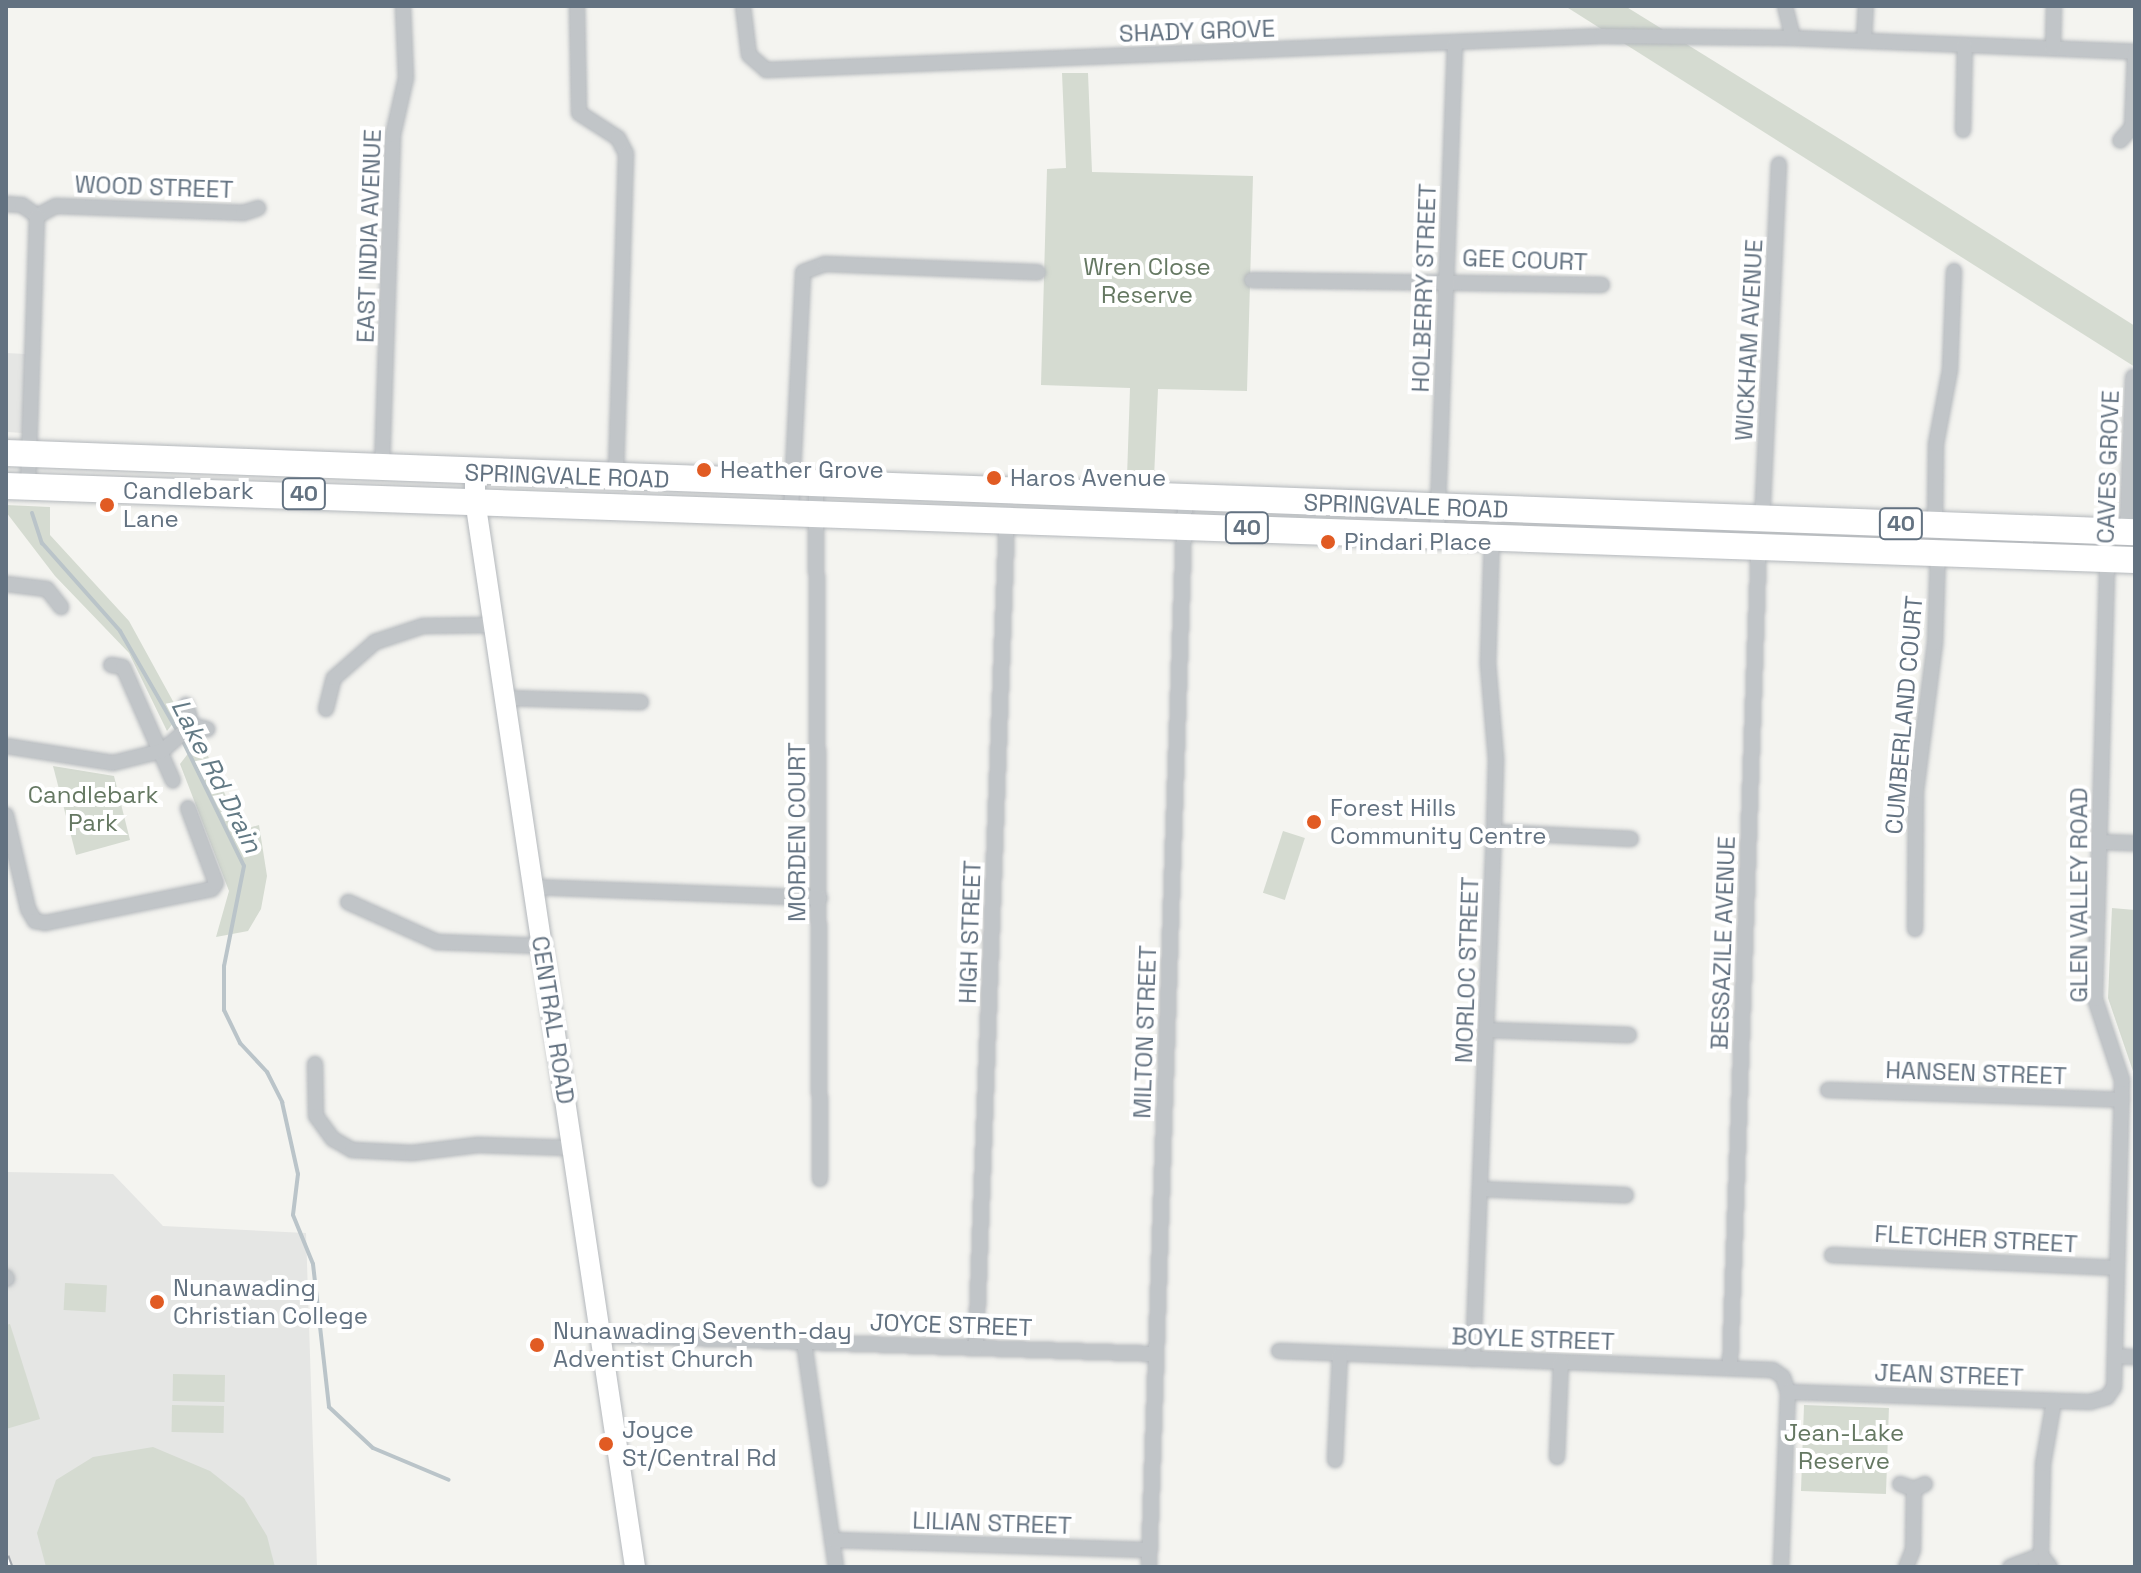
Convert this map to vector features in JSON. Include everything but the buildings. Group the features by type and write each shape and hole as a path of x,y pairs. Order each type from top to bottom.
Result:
{"highway":[{"name":"SPRINGVALE ROAD","path":"18,454 2123,531"},
{"name":"SPRINGVALE ROAD","path":"17,486 2123,559"}],"street":[{"name":"EAST INDIA AVENUE","path":"382,469 393,135 406,78 403,6"},
{"path":"577,6 579,113 618,138 626,154 616,477"},
{"name":"SHADY GROVE","path":"743,6 749,55 766,70 1601,36 1864,40 2135,52"},
{"path":"1785,6 1793,38"},
{"path":"1864,40 1866,6"},
{"path":"2053,48 2054,6"},
{"name":"HOLBERRY STREET","path":"1437,534 1455,43"},
{"path":"1963,130 1965,45"},
{"path":"2120,141 2132,127 2135,52"},
{"name":"WICKHAM AVENUE","path":"1763,519 1779,164"},
{"path":"6,204 22,205 37,216 17,486"},
{"name":"WOOD STREET","path":"37,216 56,206 243,213 258,208"},
{"path":"803,512 803,272 825,264 1038,272"},
{"path":"1935,524 1936,444 1950,370 1954,271"},
{"name":"GEE COURT","path":"1252,280 1417,285 1447,279 1602,285"},
{"name":"CAVES GROVE","path":"2123,531 2133,377"},
{"name":"CENTRAL ROAD","path":"475,472 475,500 635,1567"},
{"name":"MORDEN COURT","path":"804,484 820,898 820,1179"},
{"name":"MILTON STREET","path":"1149,1567 1185,498"},
{"name":"HIGH STREET","path":"976,1348 1007,519"},
{"name":"BESSAZILE AVENUE","path":"1730,1368 1758,546 1763,519"},
{"name":"GLEN VALLEY ROAD","path":"2107,1397 2114,1387 2122,1080 2095,999 2100,842 2123,531"},
{"name":"MORLOC STREET","path":"1473,1359 1496,759 1488,663 1492,536"},
{"name":"CUMBERLAND COURT","path":"1915,929 1916,791 1935,643 1938,552"},
{"path":"6,584 52,584 61,607"},
{"path":"326,709 334,678 375,642 423,626 494,625"},
{"path":"120,663 162,751 173,784"},
{"path":"504,698 641,702"},
{"path":"184,732 186,705"},
{"path":"6,746 99,763 162,751 184,732 207,729"},
{"path":"6,815 28,909 38,923 218,890 188,808"},
{"path":"1494,832 1631,839"},
{"path":"2100,842 2135,843"},
{"path":"533,887 820,898"},
{"path":"348,902 437,942 542,946"},
{"path":"1487,1030 1629,1035"},
{"path":"315,1064 316,1116 333,1139 352,1150 412,1153 478,1145 572,1148"},
{"name":"HANSEN STREET","path":"1828,1090 2122,1100"},
{"path":"1480,1189 1626,1195"},
{"name":"FLETCHER STREET","path":"1832,1255 2117,1268"},
{"name":"JOYCE STREET","path":"601,1335 1155,1354"},
{"path":"804,1342 836,1567"},
{"name":"BOYLE STREET","path":"1279,1351 1773,1370 1785,1384"},
{"path":"1335,1460 1340,1354"},
{"path":"2115,1356 2135,1357"},
{"path":"1557,1457 1561,1362"},
{"path":"1781,1567 1785,1384"},
{"name":"JEAN STREET","path":"1785,1384 2054,1401 2090,1402 2107,1397"},
{"path":"2010,1567 2046,1561 2043,1464 2054,1401"},
{"path":"1906,1567 1913,1550 1913,1486"},
{"name":"LILIAN STREET","path":"832,1540 1149,1550"}],"shaded area":[{"path":"6,353 26,354 23,433 6,432"},
{"name":"Nunawading Christian College","path":"6,1172 113,1174 163,1226 306,1233 317,1567 6,1567"}],"green space":[{"path":"1565,6 1625,6 1856,149 2135,326 2135,367"},
{"name":"Wren Close Reserve","path":"1062,73 1088,73 1092,172 1253,176 1247,391 1158,389 1154,478 1127,477 1130,388 1041,385 1047,169 1066,168"},
{"path":"6,505 50,507 50,535 129,621 180,714 167,731 129,653 55,576 6,512"},
{"path":"200,738 241,830 259,825 267,876 261,909 248,931 216,937 229,891 180,764"},
{"name":"Candlebark Park","path":"53,766 114,776 130,840 76,855"},
{"path":"1283,831 1305,838 1285,900 1263,893"},
{"path":"2112,908 2135,910 2135,1077 2108,998"},
{"path":"65,1283 107,1285 106,1312 64,1310"},
{"path":"10,1324 40,1419 6,1429 6,1325"},
{"path":"173,1374 225,1375 225,1402 173,1401"},
{"path":"172,1405 224,1406 224,1433 172,1432"},
{"name":"Jean-Lake Reserve","path":"1804,1405 1889,1408 1886,1494 1801,1491"},
{"path":"153,1447 210,1471 244,1498 267,1536 275,1567 46,1567 37,1533 56,1480 93,1457"}],"waterway":[{"name":"Lake Rd Drain","path":"32,513 42,543 120,631 178,732"},
{"name":"Lake Rd Drain","path":"182,739 244,866 224,966 224,1010 240,1043 267,1072 282,1102 298,1174 293,1215 313,1264 329,1407 373,1448 449,1480"}],"railway":[{"path":"6,1556 10,1567"}],"place":[{"name":"Heather Grove","path":"704,470"},
{"name":"Haros Avenue","path":"994,478"},
{"name":"Candlebark Lane","path":"107,505"},
{"name":"Pindari Place","path":"1328,542"},
{"name":"Forest Hills Community Centre","path":"1314,822"},
{"name":"Nunawading Christian College","path":"157,1302"},
{"name":"Nunawading Seventh-day Adventist Church","path":"537,1345"},
{"name":"Joyce St/Central Rd","path":"606,1444"}]}
